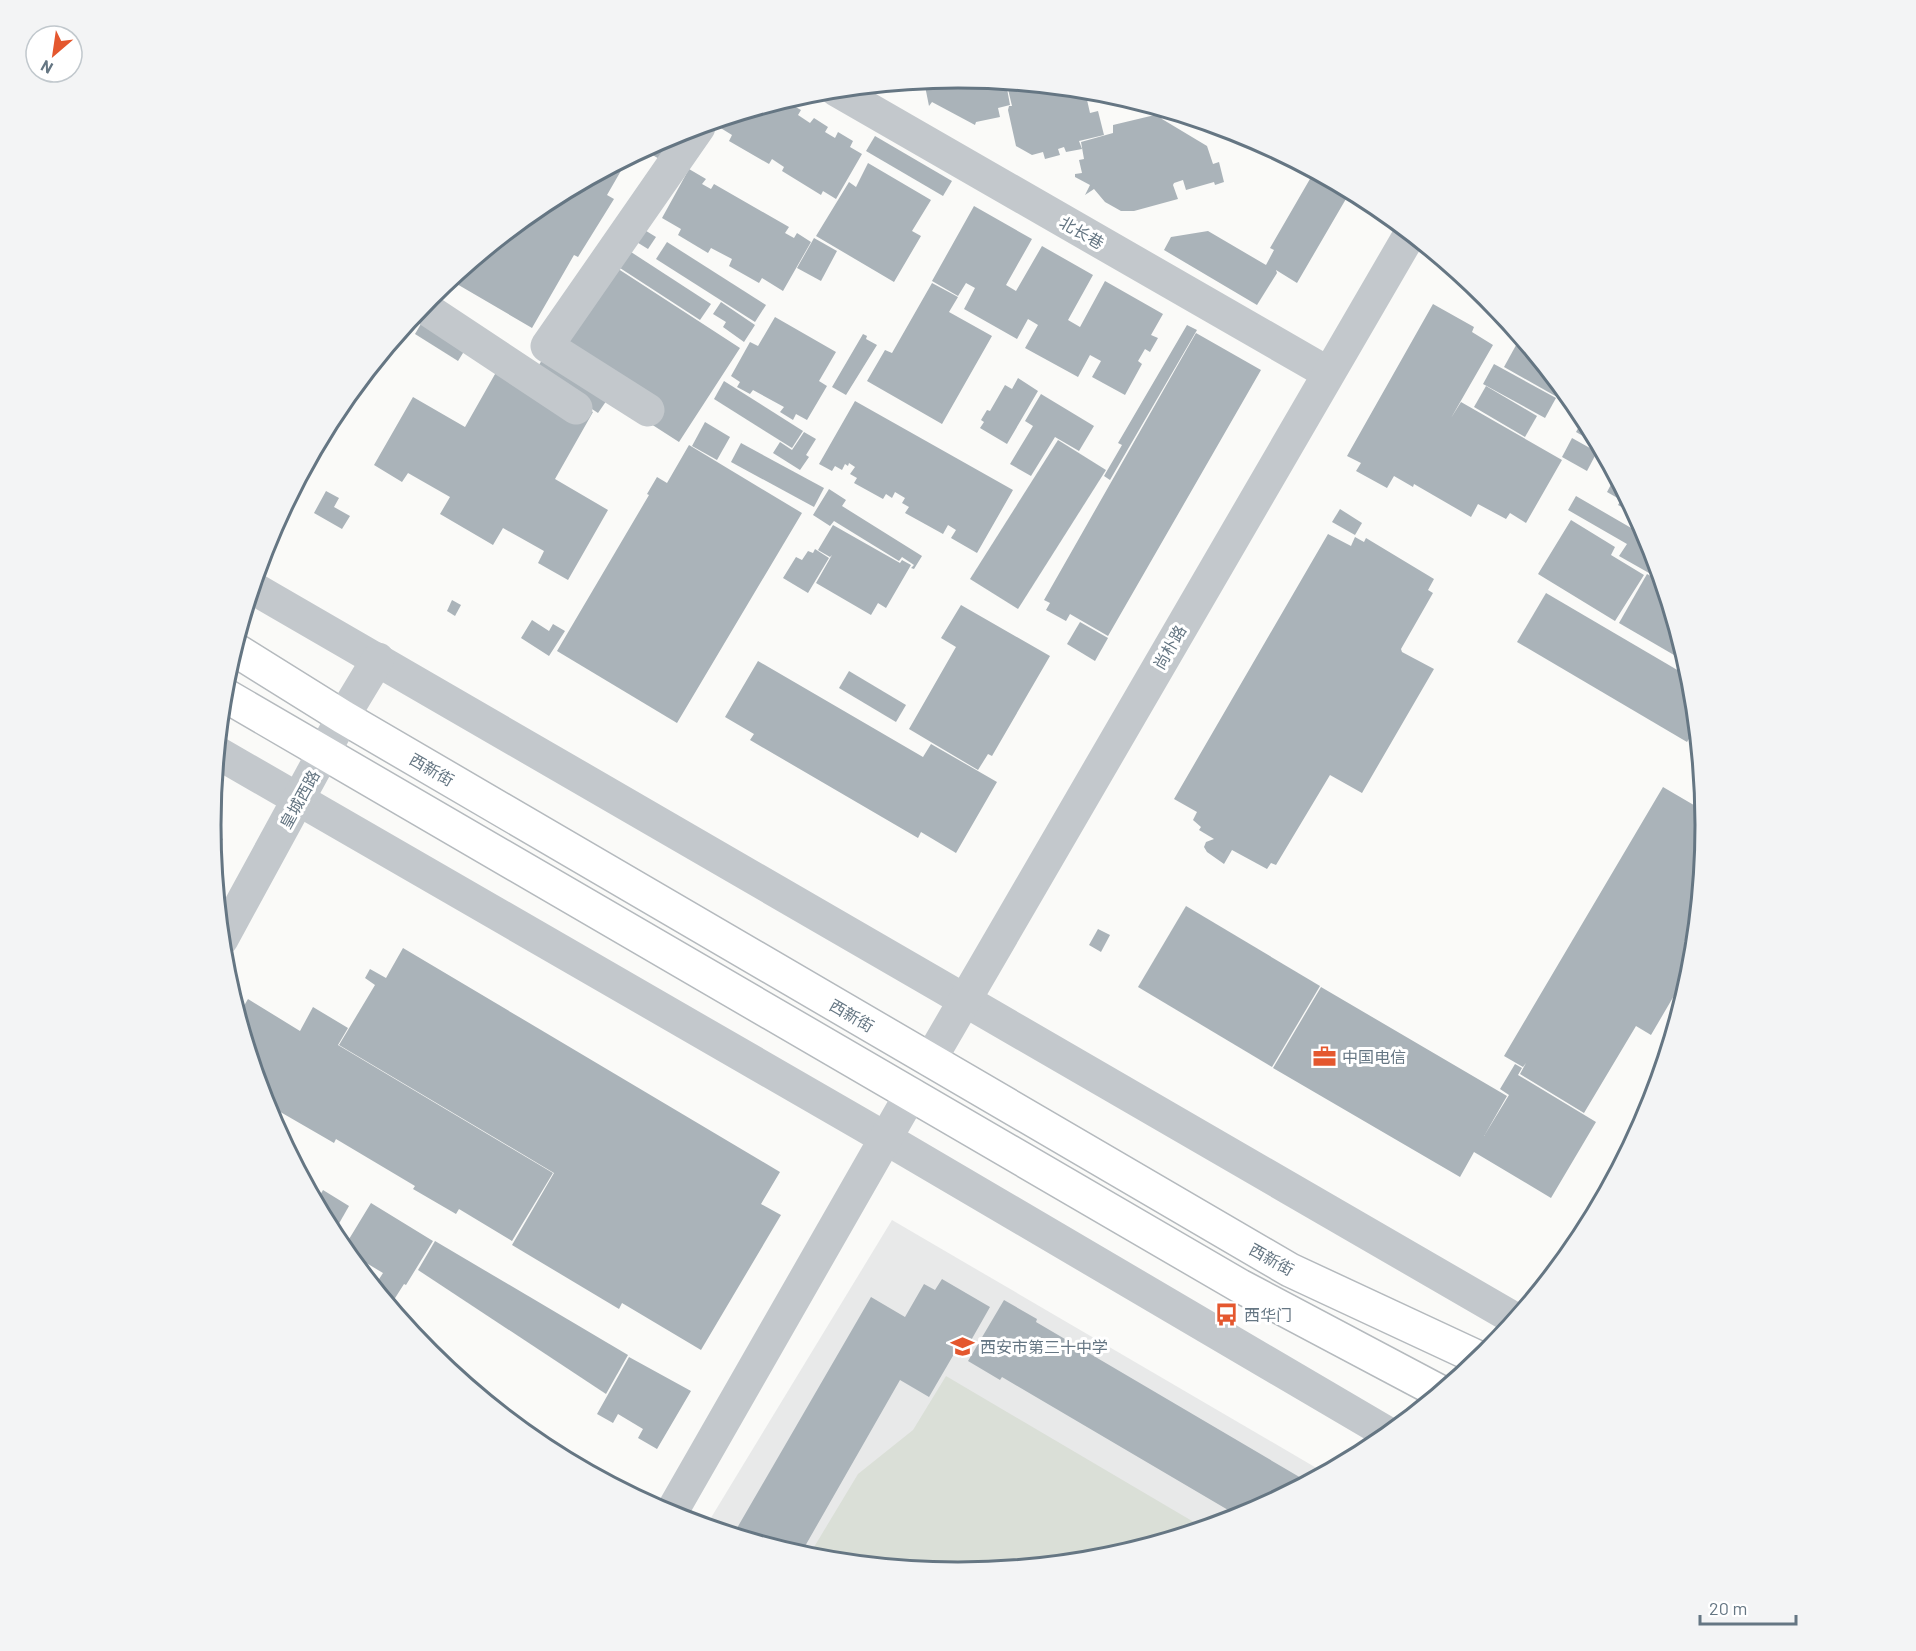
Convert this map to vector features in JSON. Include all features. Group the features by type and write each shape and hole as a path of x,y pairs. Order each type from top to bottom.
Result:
{"main road":[{"name":"西新街","path":"242,654 343,717 1290,1270 1471,1354"},
{"path":"232,699 1240,1286 1433,1389"}],"street":[{"name":"北长巷","path":"849,97 1328,373"},
{"path":"648,410 547,346 690,140"},
{"name":"尚朴路","path":"930,1060 1406,240"},
{"path":"430,311 576,408"},
{"path":"259,592 1508,1315"},
{"name":"皇城西路","path":"228,928 343,717 378,659"},
{"path":"225,757 885,1138 1380,1429"},
{"path":"675,1506 911,1094"}],"shaded area":[{"name":"西安市第三十中学","path":"892,1220 1317,1469 1240,1506 1149,1537 1102,1548 1006,1561 910,1561 862,1556 767,1537 710,1519"},
{"path":"946,1376 1195,1523 1102,1548 1006,1561 910,1561 813,1548 858,1474 913,1430"}],"building":[{"path":"958,88 1007,90 1010,105 998,108 1000,117 976,122 975,125 932,102 929,106 926,89"},
{"path":"1008,90 1087,101 1090,113 1098,111 1104,135 1079,141 1082,149 1066,152 1064,147 1058,149 1060,155 1045,159 1043,152 1032,155 1016,146 1008,110 1009,106 1012,106"},
{"path":"796,107 801,110 798,115 810,123 814,118 828,127 825,132 835,138 838,132 853,141 850,147 862,154 836,199 823,191 821,195 782,171 784,167 772,159 769,164 729,141 732,135 721,128"},
{"path":"1153,115 1161,118 1207,146 1213,164 1219,162 1224,182 1215,185 1214,182 1186,190 1183,180 1173,185 1178,199 1134,211 1121,211 1105,202 1094,189 1085,195 1090,185 1075,177 1075,174 1082,173 1079,160 1084,159 1081,142 1113,133 1113,125"},
{"path":"875,136 952,181 943,196 866,151"},
{"path":"667,149 661,160 653,155"},
{"path":"868,163 931,200 912,231 921,236 894,282 816,236 849,182 856,187"},
{"path":"689,169 706,179 702,184 711,189 714,184 789,227 785,233 794,238 797,233 811,242 783,291 762,278 759,283 729,266 732,259 711,248 708,253 678,235 681,229 662,218"},
{"path":"621,171 607,195 614,199 578,257 574,255 532,328 458,284 509,241 549,213"},
{"path":"1310,179 1346,199 1297,283 1276,270 1277,273 1257,305 1164,250 1171,237 1208,231 1266,265 1274,250 1270,248"},
{"path":"974,206 1032,239 1006,285 1016,291 1042,246 1093,275 1068,320 1080,327 1105,281 1163,314 1151,335 1158,338 1150,352 1145,349 1138,361 1142,364 1125,395 1092,377 1101,361 1090,355 1078,377 1025,348 1038,325 1028,319 1017,339 964,309 975,288 966,283 958,296 932,281"},
{"path":"643,229 656,237 648,249 635,241"},
{"path":"814,238 837,251 821,281 797,268"},
{"path":"667,242 766,305 755,322 656,259"},
{"path":"631,252 711,304 700,320 620,268"},
{"path":"606,261 740,348 679,442 609,397 598,413 535,371"},
{"path":"932,283 958,297 949,312 992,336 942,424 867,381 885,350 892,353"},
{"path":"721,302 755,325 744,342 723,327 726,322 713,314"},
{"path":"1433,304 1474,327 1472,332 1493,345 1451,418 1461,402 1562,460 1526,523 1510,513 1506,519 1478,504 1471,517 1414,484 1413,487 1394,476 1387,488 1356,471 1361,463 1347,456"},
{"path":"431,311 473,337 458,361 415,334"},
{"path":"775,317 836,352 819,381 827,386 807,420 796,414 793,420 780,412 784,407 753,390 750,394 737,387 740,382 731,376 750,342 758,346"},
{"path":"1187,325 1197,330 1110,480 1104,476 1122,445 1118,443"},
{"path":"1196,333 1261,370 1108,636 1070,614 1066,621 1046,610 1050,603 1044,600"},
{"path":"863,334 867,336 866,339 877,345 846,395 832,387"},
{"path":"1516,345 1558,397 1504,367"},
{"path":"503,360 593,412 555,479 608,510 568,580 538,563 544,551 503,528 493,545 440,514 450,497 408,473 402,482 374,465 413,397 465,427"},
{"path":"1494,364 1556,398 1545,418 1483,384"},
{"path":"1018,378 1038,391 1007,444 980,428 984,422 981,420 987,410 990,411 1005,385 1012,389"},
{"path":"724,381 803,431 792,448 714,399"},
{"path":"1486,386 1537,416 1525,437 1474,407"},
{"path":"1041,394 1094,426 1079,451 1055,437 1031,476 1010,464 1033,426 1025,421"},
{"path":"855,401 1013,490 977,553 951,538 956,530 948,525 943,534 905,513 909,507 902,503 905,498 895,492 892,498 886,494 883,499 854,483 857,478 850,474 855,467 849,463 848,466 845,464 842,470 835,466 832,471 819,464"},
{"path":"705,422 730,437 717,460 692,446"},
{"path":"804,432 816,439 806,455 809,457 800,470 773,453 780,442 792,450"},
{"path":"1572,438 1591,449 1595,456 1587,471 1562,457"},
{"path":"1058,440 1106,470 1018,609 970,579"},
{"path":"741,443 824,488 814,507 731,462"},
{"path":"689,445 802,513 677,723 557,651 649,495 647,494 657,477 667,483"},
{"path":"1611,485 1618,498 1607,492"},
{"path":"829,489 846,500 842,506 922,556 914,569 911,568 914,565 902,557 899,561 834,521 830,526 813,515"},
{"path":"326,491 339,498 334,507 350,516 342,529 314,513"},
{"path":"1576,496 1632,529 1649,573 1619,556 1627,544 1568,510"},
{"path":"1340,509 1362,523 1355,535 1332,522"},
{"path":"1571,520 1615,547 1611,555 1644,575 1615,621 1538,574"},
{"path":"833,525 900,563 902,560 911,565 886,608 878,603 871,615 816,583 832,555 830,557 818,550"},
{"path":"1328,534 1351,546 1355,537 1364,542 1366,538 1434,579 1428,590 1433,593 1401,649 1402,652 1434,669 1362,793 1330,775 1276,865 1271,863 1267,869 1232,850 1224,864 1207,852 1204,847 1206,842 1214,839 1199,830 1201,827 1193,820 1197,812 1174,799"},
{"path":"815,549 829,558 808,593 783,578 796,557 802,560 808,551 813,553"},
{"path":"1647,574 1651,577 1675,655 1619,623"},
{"path":"1546,593 1678,671 1690,737 1687,742 1517,642"},
{"path":"452,600 461,605 455,616 447,611"},
{"path":"961,605 1050,656 992,756 988,754 978,770 909,729 956,647 941,638"},
{"path":"532,620 549,631 553,624 565,631 549,656 521,638"},
{"path":"1080,622 1108,638 1095,661 1067,644"},
{"path":"758,661 923,757 931,744 997,782 956,853 921,832 918,838 750,740 754,734 725,717"},
{"path":"849,671 906,705 896,722 839,688"},
{"path":"1663,787 1694,805 1693,874 1689,922 1681,969 1675,994 1651,1035 1636,1026 1584,1113 1520,1074 1526,1063 1523,1067 1504,1056"},
{"path":"1186,906 1320,986 1272,1067 1138,987"},
{"path":"1098,929 1110,935 1101,952 1089,945"},
{"path":"403,948 780,1172 761,1204 781,1215 701,1350 622,1303 619,1309 512,1245 554,1173 339,1045 375,985 365,978 370,969 386,978"},
{"path":"1321,987 1507,1096 1484,1136 1509,1095 1500,1089 1515,1064 1522,1068 1518,1075 1596,1122 1551,1198 1474,1152 1460,1177 1273,1068"},
{"path":"248,999 300,1031 313,1007 348,1028 338,1045 553,1173 512,1241 459,1209 456,1214 413,1189 415,1186 336,1139 334,1143 278,1111 260,1062 244,1006"},
{"path":"323,1190 349,1206 339,1224 320,1195"},
{"path":"371,1203 433,1241 406,1285 404,1284 394,1299 378,1280 383,1273 364,1262 349,1240"},
{"path":"435,1241 628,1355 606,1394 418,1270"},
{"path":"942,1279 990,1307 961,1358 954,1354 929,1397 900,1380 805,1546 737,1528 871,1297 905,1317 924,1284 935,1290"},
{"path":"1004,1300 1037,1319 1036,1322 1300,1477 1229,1510 1002,1377 1000,1380 968,1361"},
{"path":"629,1357 691,1391 657,1449 638,1438 643,1429 618,1414 613,1423 597,1414"}],"place":[{"name":"中国电信","path":"1324,1056"},
{"name":"西华门","path":"1226,1314"},
{"name":"西安市第三十中学","path":"962,1346"}]}
